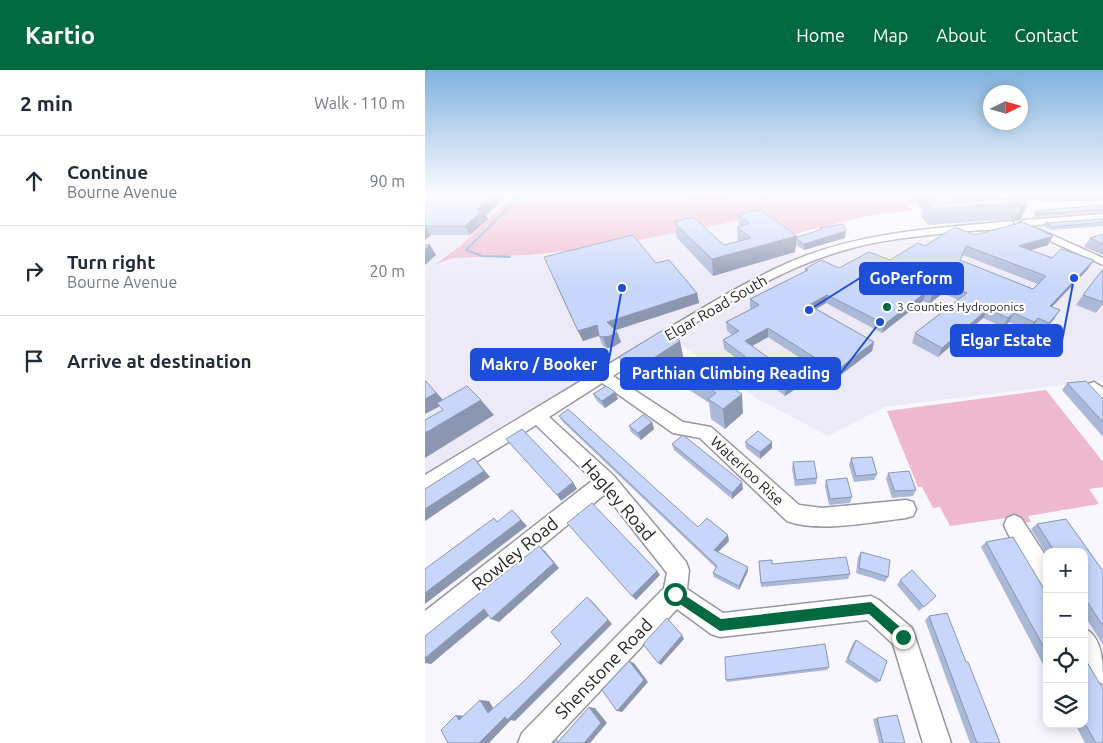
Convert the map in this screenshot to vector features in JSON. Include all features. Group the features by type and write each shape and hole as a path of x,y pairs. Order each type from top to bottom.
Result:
{"street":[{"name":"Elgar Road South","path":"425,485 720,303 784,269 810,258 851,246 905,235 999,225"},
{"path":"1029,225 1103,262"},
{"name":"Waterloo Rise","path":"602,376 679,428 705,432 794,514 822,517 906,509"},
{"name":"Hagley Road","path":"537,416 606,481 678,570 675,594"},
{"name":"Rowley Road","path":"425,626 606,481"},
{"path":"1014,525 1043,572"},
{"path":"675,594 720,625 871,608 903,637 937,743"},
{"name":"Shenstone Road","path":"532,743 675,594"},
{"path":"1088,647 1103,671"}],"shaded area":[{"path":"425,225 482,225 459,247 442,258 437,265 453,258 528,255 602,247 715,225 763,225 803,257 716,297 600,374 425,481"},
{"path":"482,225 714,225 602,247 528,255 453,258 434,265 459,247"},
{"path":"763,225 829,225 779,238"},
{"path":"1019,228 1103,268 1103,380 885,407 828,436 756,398 670,337 786,268 880,239 992,232"},
{"path":"1046,390 1103,462 1103,487 1089,489 1099,504 1028,516 1031,522 1010,525 1006,518 950,526 940,507 933,508 922,487 918,487 887,411"}],"building":[{"path":"425,225 466,225 465,226"},
{"path":"677,225 702,225 724,245 751,238 737,227 782,225 797,236 712,259"},
{"path":"844,225 846,231 804,244 795,238 822,229 820,228"},
{"path":"1010,225 1030,225 1053,236 1019,246 1052,258 1061,249 1094,260 1050,306 1060,310 1049,323 1038,318 1034,322 1014,313 1008,318 988,309 942,348 915,333 967,293 947,284 932,295 926,292 885,324 827,295 809,305 874,342 836,371 768,328 745,341 798,379 786,387 723,340 739,331 726,322 759,305 750,299 808,270 805,269 821,260 839,268 869,252 890,260 918,243 925,246 955,227 975,235","holes":["966,246 1046,276 1033,289 960,260"]},
{"path":"1103,234 1103,244 1090,238"},
{"path":"633,235 656,263 669,260 697,293 607,322 617,332 610,336 599,336 597,325 578,331 544,257"},
{"path":"1103,269 1103,302 1083,295"},
{"path":"663,330 680,341 635,370 619,357"},
{"path":"692,358 719,375 716,377 742,394 723,409 708,399 716,393 709,388 710,386 680,367"},
{"path":"1086,381 1103,399 1103,422 1067,383"},
{"path":"425,382 436,393 425,399"},
{"path":"467,386 481,400 425,433 425,420 443,410 437,403"},
{"path":"606,386 615,392 602,401 593,394"},
{"path":"568,409 698,527 707,518 728,535 714,550 748,567 739,586 713,573 717,566 559,416"},
{"path":"643,415 652,422 638,433 629,426"},
{"path":"522,429 573,482 557,495 506,439"},
{"path":"758,431 772,442 760,452 745,442"},
{"path":"683,435 742,482 732,493 672,444"},
{"path":"872,457 877,474 856,476 851,458"},
{"path":"474,458 484,471 425,509 425,489"},
{"path":"814,461 817,478 796,480 793,462"},
{"path":"909,471 916,490 895,491 888,473"},
{"path":"847,478 852,497 830,499 826,480"},
{"path":"592,503 657,571 632,596 567,523"},
{"path":"512,510 521,520 425,593 425,569 494,518 497,522"},
{"path":"1066,519 1087,548 1052,548 1037,524"},
{"path":"1013,537 1043,587 1043,646 986,542"},
{"path":"539,546 554,563 491,619 484,609 425,658 425,636"},
{"path":"1088,550 1103,571 1103,626 1088,603"},
{"path":"861,552 890,560 888,577 859,568"},
{"path":"846,557 850,574 761,583 759,561 772,560 772,564"},
{"path":"912,570 936,596 924,607 900,580"},
{"path":"587,597 608,620 507,720 505,717 479,743 448,743 441,730 456,715 459,720 480,700 488,713 522,683 561,644 551,632"},
{"path":"947,613 1000,743 977,743 929,616"},
{"path":"667,618 682,635 658,663 643,644"},
{"path":"856,640 887,661 880,681 848,659"},
{"path":"825,644 829,667 726,680 725,657"},
{"path":"629,661 644,680 617,711 602,690"},
{"path":"1088,664 1103,689 1103,743 1096,743 1087,728"},
{"path":"589,707 601,723 584,743 553,743 556,739 558,742"},
{"path":"897,715 905,743 883,743 877,718"}],"waterway":[{"path":"491,225 466,250 482,256 510,257"}],"place":[{"name":"Elgar Estate","path":"1074,278"},
{"name":"Makro / Booker","path":"622,288"},
{"name":"3 Counties Hydroponics","path":"887,307"},
{"name":"GoPerform","path":"809,310"},
{"name":"Parthian Climbing Reading","path":"880,322"}],"route":[{"path":"675,594 720,625 871,608 903,637"}]}
